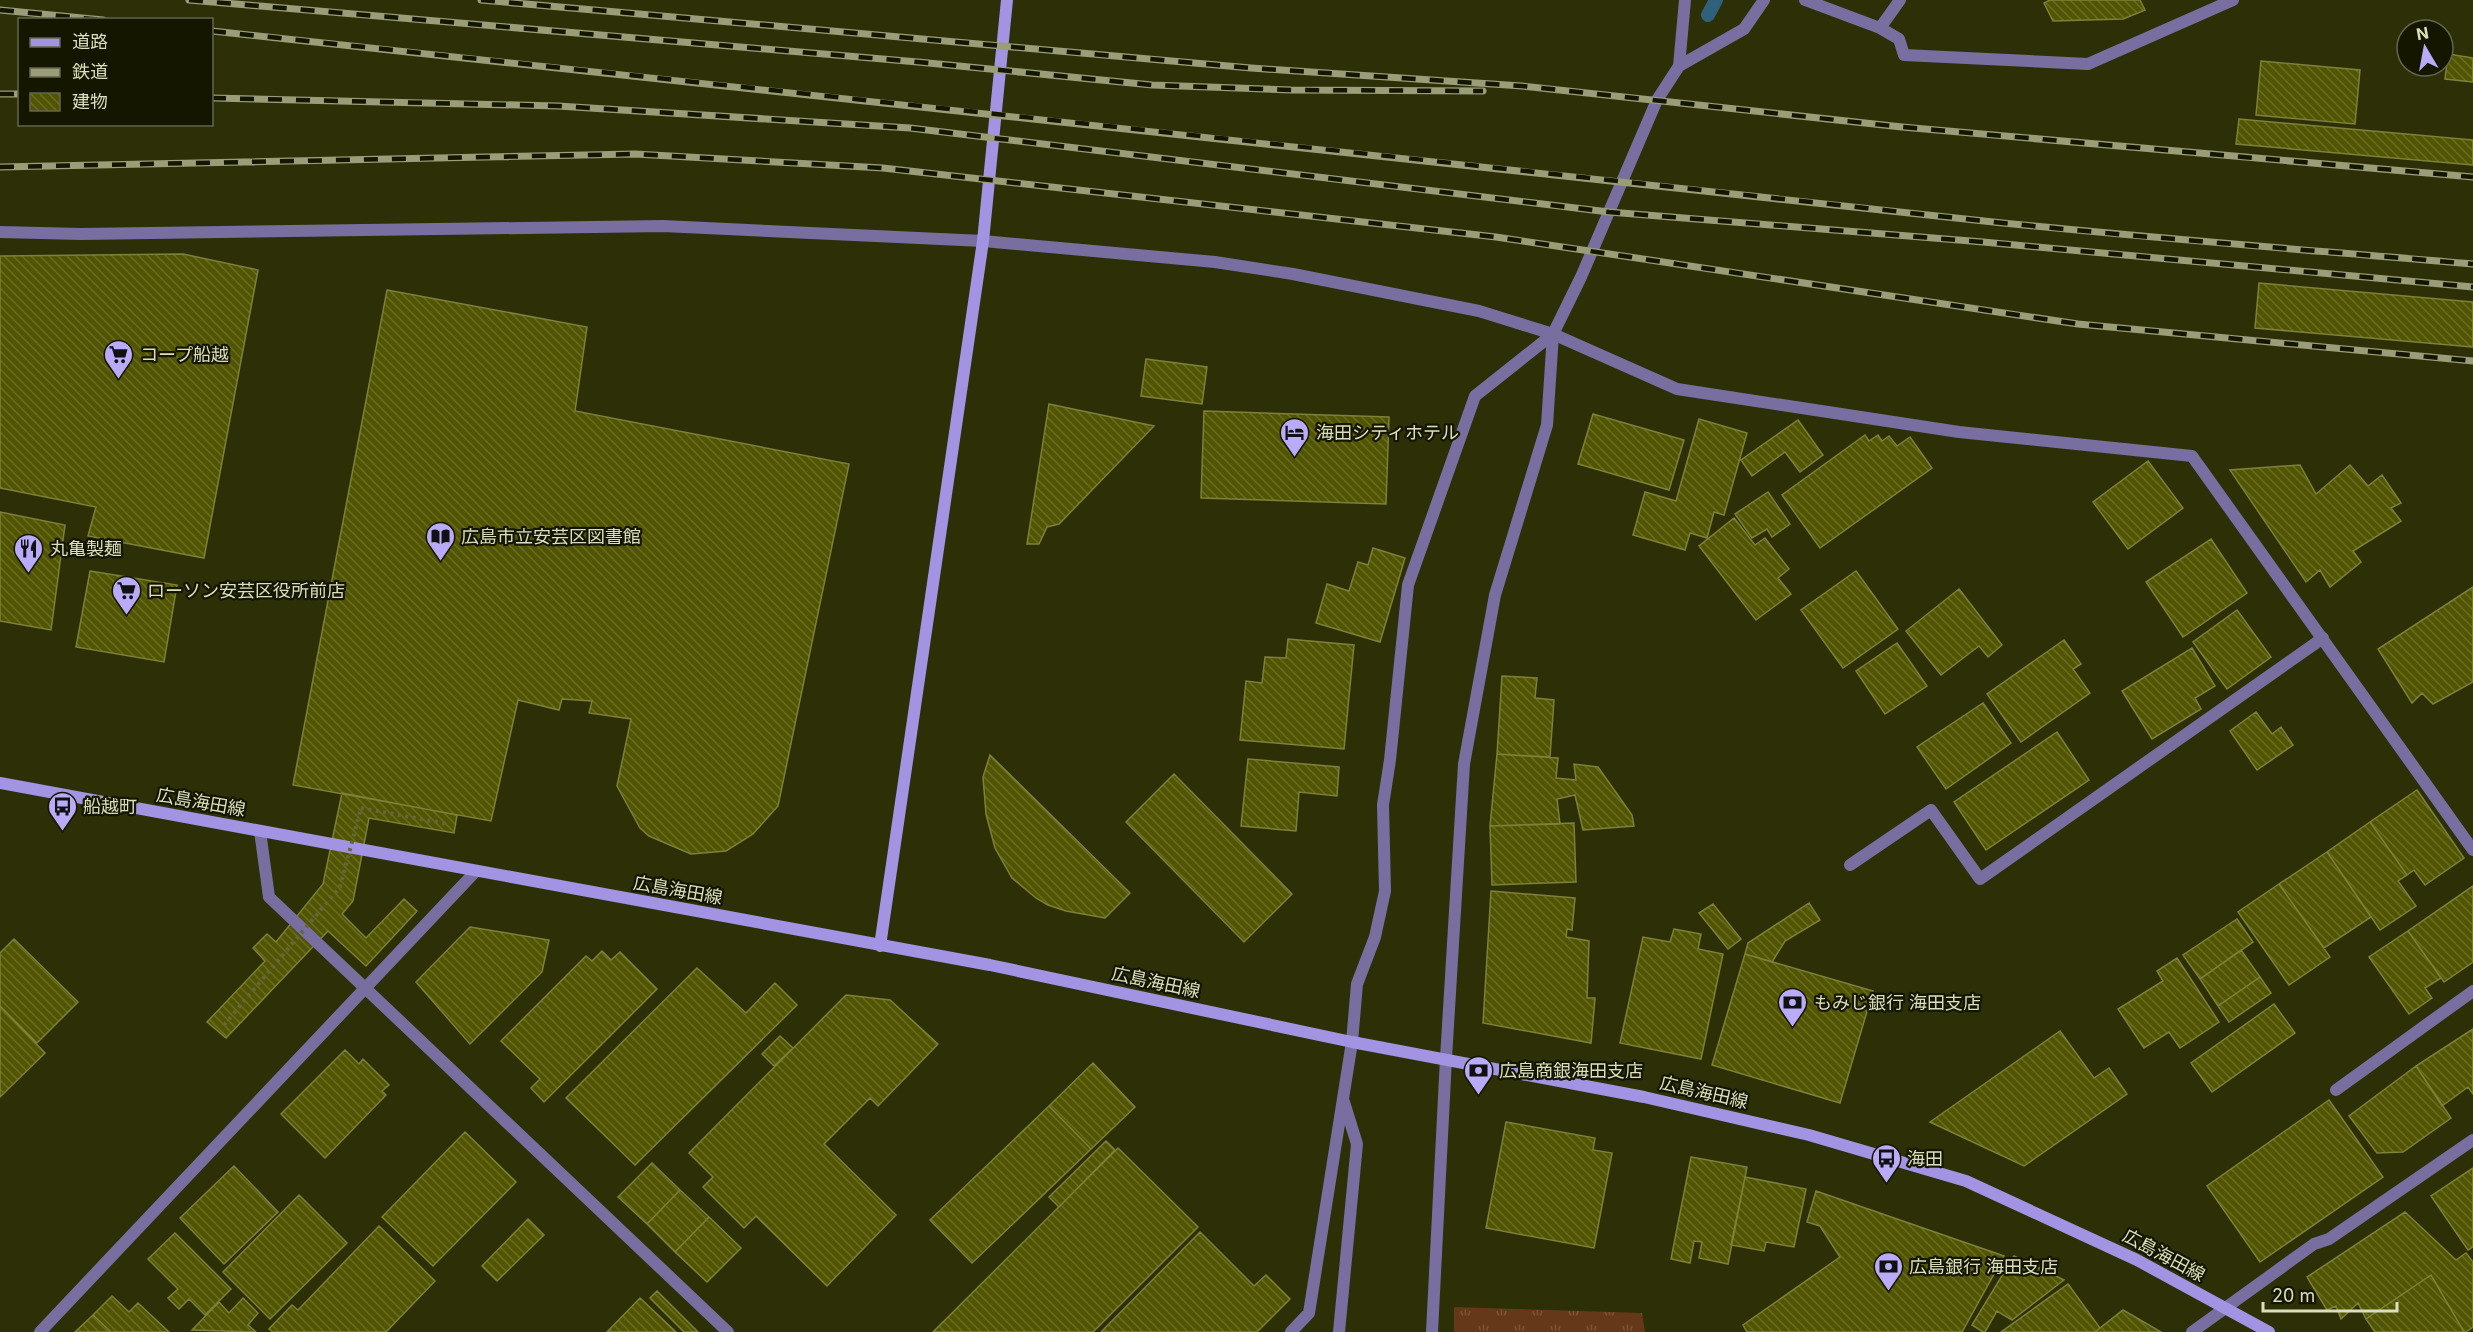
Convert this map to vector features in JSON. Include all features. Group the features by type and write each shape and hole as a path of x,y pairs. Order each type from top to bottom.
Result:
{"main road":[{"path":"880,946 983,241 1007,0"},
{"name":"広島海田線","path":"0,783 990,965 1352,1042 1644,1097 1809,1135 1966,1181 2137,1260 2269,1332"}],"street":[{"path":"1432,1332 1464,764 1495,595 1547,425 1553,334 1581,277 1658,100 1679,66 1685,0"},
{"path":"1679,66 1744,29 1764,0"},
{"path":"1804,0 1880,28 1899,39 1904,55 2088,64 2233,0"},
{"path":"1880,28 1900,0"},
{"path":"0,232 81,234 663,226 983,241 1215,262 1293,274 1479,311 1553,334 1677,389 1959,432 2192,456 2473,850"},
{"path":"1291,1332 1309,1313 1352,1042 1357,984 1375,937 1385,891 1383,805 1390,760 1408,585 1474,396 1553,334"},
{"path":"1850,865 1931,810 1980,879 2323,638"},
{"path":"260,831 269,897 728,1332"},
{"path":"40,1332 476,872"},
{"path":"2336,1090 2473,991"},
{"path":"1339,1332 1357,1144 1343,1097"},
{"path":"2192,1332 2314,1244 2329,1239 2473,1140"}],"path":[{"path":"224,1025 340,887 361,808 448,824"}],"green space":[{"path":"1454,1307 1642,1313 1645,1332 1454,1332"}],"building":[{"path":"2050,0 2140,0 2145,10 2123,19 2053,21 2044,3"},
{"path":"2455,55 2473,58 2473,82 2445,79 2455,78"},
{"path":"2261,61 2360,70 2355,124 2256,115"},
{"path":"2239,119 2473,140 2473,165 2236,144"},
{"name":"コープ船越","path":"183,254 258,270 204,558 88,536 96,507 0,488 0,256"},
{"path":"2259,283 2473,302 2473,347 2255,328"},
{"path":"387,290 587,327 575,411 849,464 778,806 753,834 726,851 691,854 649,836 640,828 617,786 631,719 589,713 592,701 562,699 559,710 518,700 491,821 293,785"},
{"path":"1146,359 1207,367 1202,404 1141,396"},
{"path":"1049,404 1154,426 1059,524 1047,527 1039,544 1027,544"},
{"name":"海田シティホテル","path":"1204,411 1389,417 1386,504 1201,498"},
{"path":"1593,414 1684,440 1669,490 1578,464"},
{"path":"1699,419 1747,433 1724,515 1714,512 1707,538 1690,533 1685,550 1633,535 1645,492 1676,501"},
{"path":"1798,420 1823,455 1800,472 1785,452 1752,476 1741,460"},
{"path":"1865,435 1869,441 1878,435 1882,441 1889,436 1897,446 1910,437 1932,468 1820,548 1782,495"},
{"path":"2148,461 2183,508 2128,549 2093,502"},
{"path":"2300,465 2316,494 2350,465 2368,486 2382,475 2401,503 2391,508 2401,521 2353,551 2361,562 2330,587 2320,570 2306,582 2230,470"},
{"path":"1768,492 1790,524 1772,537 1767,529 1752,538 1735,514"},
{"name":"丸亀製麺","path":"0,512 65,525 51,630 0,621"},
{"path":"1734,518 1755,545 1765,538 1789,569 1778,578 1791,594 1756,620 1699,546"},
{"path":"2211,539 2247,593 2183,637 2146,582"},
{"path":"1373,548 1405,558 1380,642 1316,623 1327,584 1349,591 1358,562 1368,565"},
{"name":"ローソン安芸区役所前店","path":"90,571 177,585 164,662 76,647"},
{"path":"1856,571 1898,629 1843,668 1801,610"},
{"path":"2473,587 2473,682 2433,704 2422,693 2412,703 2378,649"},
{"path":"1959,589 2002,645 1988,657 1979,646 1941,675 1906,631"},
{"path":"2237,610 2271,657 2227,689 2193,642"},
{"path":"1288,639 1354,645 1344,749 1240,740 1246,681 1262,683 1265,657 1286,658"},
{"path":"2064,640 2081,664 2073,669 2090,693 2021,742 1987,694"},
{"path":"1897,643 1927,686 1885,714 1856,671"},
{"path":"2192,648 2215,686 2195,698 2201,709 2152,739 2122,691"},
{"path":"1502,676 1537,678 1535,698 1554,700 1550,757 1497,754"},
{"path":"1983,703 2011,743 1946,789 1917,747"},
{"path":"2256,712 2272,734 2281,727 2293,745 2257,770 2230,731"},
{"path":"2057,732 2089,780 1986,850 1954,802"},
{"path":"1497,754 1558,758 1556,778 1576,780 1574,764 1598,767 1632,815 1634,826 1583,830 1575,795 1557,799 1560,824 1490,826"},
{"path":"990,755 1130,893 1105,918 1066,911 1048,905 1012,878 995,848 986,814 983,777"},
{"path":"1248,759 1339,767 1337,796 1299,792 1296,831 1241,826"},
{"path":"1174,774 1292,894 1244,942 1126,822"},
{"path":"2417,790 2464,858 2425,885 2414,870 2407,875 2370,822"},
{"path":"342,793 457,815 454,833 369,818 353,901 342,914 366,938 404,899 417,911 366,966 328,931 226,1038 207,1022 265,961 253,948 267,934 276,942 323,884"},
{"path":"2370,822 2407,875 2398,881 2416,906 2380,930 2327,852"},
{"path":"1574,823 1576,882 1492,885 1490,826"},
{"path":"2327,852 2371,917 2324,948 2279,884"},
{"path":"2279,884 2330,957 2289,985 2238,912"},
{"path":"2473,886 2473,962 2444,982 2408,931"},
{"path":"1491,891 1575,898 1572,930 1567,929 1566,937 1589,941 1587,998 1595,998 1591,1043 1483,1023"},
{"path":"1809,903 1820,920 1785,941 1772,962 1745,954 1748,943"},
{"path":"1713,904 1741,939 1728,949 1699,913"},
{"path":"2237,919 2253,942 2200,979 2183,955"},
{"path":"470,927 549,940 542,972 470,1044 416,982"},
{"path":"1674,929 1701,934 1698,949 1723,954 1701,1059 1620,1043 1643,937 1670,942"},
{"path":"2408,931 2441,978 2425,988 2432,998 2409,1014 2369,957"},
{"path":"14,939 78,1002 37,1043 0,1006 0,953"},
{"path":"2241,950 2260,977 2218,1006 2200,979"},
{"path":"602,951 611,960 620,952 657,989 544,1102 531,1088 540,1079 501,1041 586,956 592,961"},
{"name":"もみじ銀行 海田支店","path":"1745,954 1873,991 1840,1103 1712,1065"},
{"path":"2177,958 2219,1022 2180,1048 2169,1032 2144,1048 2118,1009 2163,981 2157,971"},
{"path":"697,968 746,1013 775,983 797,1005 635,1165 566,1098"},
{"path":"2260,977 2271,993 2229,1022 2218,1006"},
{"path":"846,995 890,1000 938,1044 878,1106 870,1098 824,1144 896,1215 827,1286 756,1216 744,1228 703,1187 713,1177 689,1153"},
{"path":"2274,1004 2295,1033 2212,1092 2191,1063"},
{"path":"0,1006 45,1053 0,1097"},
{"path":"2473,1029 2473,1094 2468,1087 2442,1106 2416,1066"},
{"path":"2060,1031 2094,1078 2109,1068 2127,1094 2024,1166 1930,1122"},
{"path":"780,1036 793,1048 774,1066 762,1054"},
{"path":"345,1050 359,1064 363,1059 389,1085 382,1091 386,1095 325,1158 281,1114"},
{"path":"1093,1063 1135,1107 1091,1149 1049,1106"},
{"path":"2416,1066 2451,1118 2403,1152 2377,1153 2349,1116"},
{"path":"2329,1100 2383,1177 2260,1262 2207,1186"},
{"path":"1049,1106 1091,1149 972,1263 930,1220"},
{"path":"1506,1122 1595,1138 1593,1150 1612,1153 1594,1248 1486,1228"},
{"path":"465,1132 516,1182 433,1266 382,1217"},
{"path":"1106,1141 1115,1150 1059,1207 1049,1197"},
{"path":"1118,1148 1198,1227 1093,1332 933,1332"},
{"path":"1691,1157 1747,1167 1728,1264 1699,1258 1702,1242 1694,1241 1690,1263 1671,1259"},
{"path":"652,1163 680,1190 647,1224 618,1197"},
{"path":"234,1166 278,1212 224,1264 180,1218"},
{"path":"2473,1168 2473,1247 2468,1250 2431,1196"},
{"path":"1745,1177 1806,1189 1794,1247 1766,1242 1764,1251 1731,1245"},
{"path":"680,1190 709,1217 675,1252 647,1224"},
{"name":"広島銀行 海田支店","path":"1816,1191 2004,1256 1962,1332 1747,1332 1743,1325 1840,1257 1820,1226 1807,1222"},
{"path":"299,1195 347,1243 270,1319 223,1272"},
{"path":"2405,1212 2456,1260 2466,1253 2473,1262 2473,1327 2466,1332 2431,1275 2366,1319 2358,1303 2341,1319 2336,1306 2327,1310 2307,1277"},
{"path":"709,1217 741,1248 707,1282 675,1252"},
{"path":"528,1219 544,1235 497,1281 482,1266"},
{"path":"379,1226 435,1281 386,1332 273,1332 269,1329 292,1305 298,1310"},
{"path":"1200,1232 1254,1286 1266,1275 1290,1299 1257,1332 1101,1332"},
{"path":"175,1233 231,1289 205,1315 189,1299 179,1309 168,1298 178,1289 148,1259"},
{"path":"2014,1256 2064,1280 2012,1320 1997,1311 1983,1332 1972,1325"},
{"path":"2431,1275 2464,1332 2375,1332 2366,1319"},
{"path":"2068,1284 2100,1328 2095,1332 2001,1332"},
{"path":"657,1291 698,1332 684,1332 650,1298"},
{"path":"112,1296 129,1312 138,1303 169,1332 111,1332 93,1315"},
{"path":"243,1298 258,1313 248,1325 256,1332 192,1330 219,1302 229,1313"},
{"path":"640,1298 676,1332 607,1332"},
{"path":"2123,1310 2161,1332 2095,1332"},
{"path":"93,1315 111,1332 75,1332"}],"waterway":[{"path":"1708,15 1716,0"}],"railway":[{"path":"189,0 918,62 1152,85 1291,90 1483,91"},
{"path":"481,0 1251,68 1522,86 1902,127 2473,177"},
{"path":"0,10 82,18"},
{"path":"213,31 1984,221 2473,264"},
{"path":"0,94 18,94"},
{"path":"213,98 558,106 910,128 1609,212 1983,242 2473,287"},
{"path":"0,167 635,154 883,168 1496,237 2078,324 2473,361"}],"place":[{"name":"コープ船越","path":"119,380"},
{"name":"海田シティホテル","path":"1295,458"},
{"name":"広島市立安芸区図書館","path":"440,562"},
{"name":"丸亀製麺","path":"29,574"},
{"name":"ローソン安芸区役所前店","path":"126,616"},
{"name":"船越町","path":"62,832"},
{"name":"もみじ銀行 海田支店","path":"1793,1028"},
{"name":"広島商銀海田支店","path":"1478,1096"},
{"name":"海田","path":"1886,1184"},
{"name":"広島銀行 海田支店","path":"1888,1292"}]}
